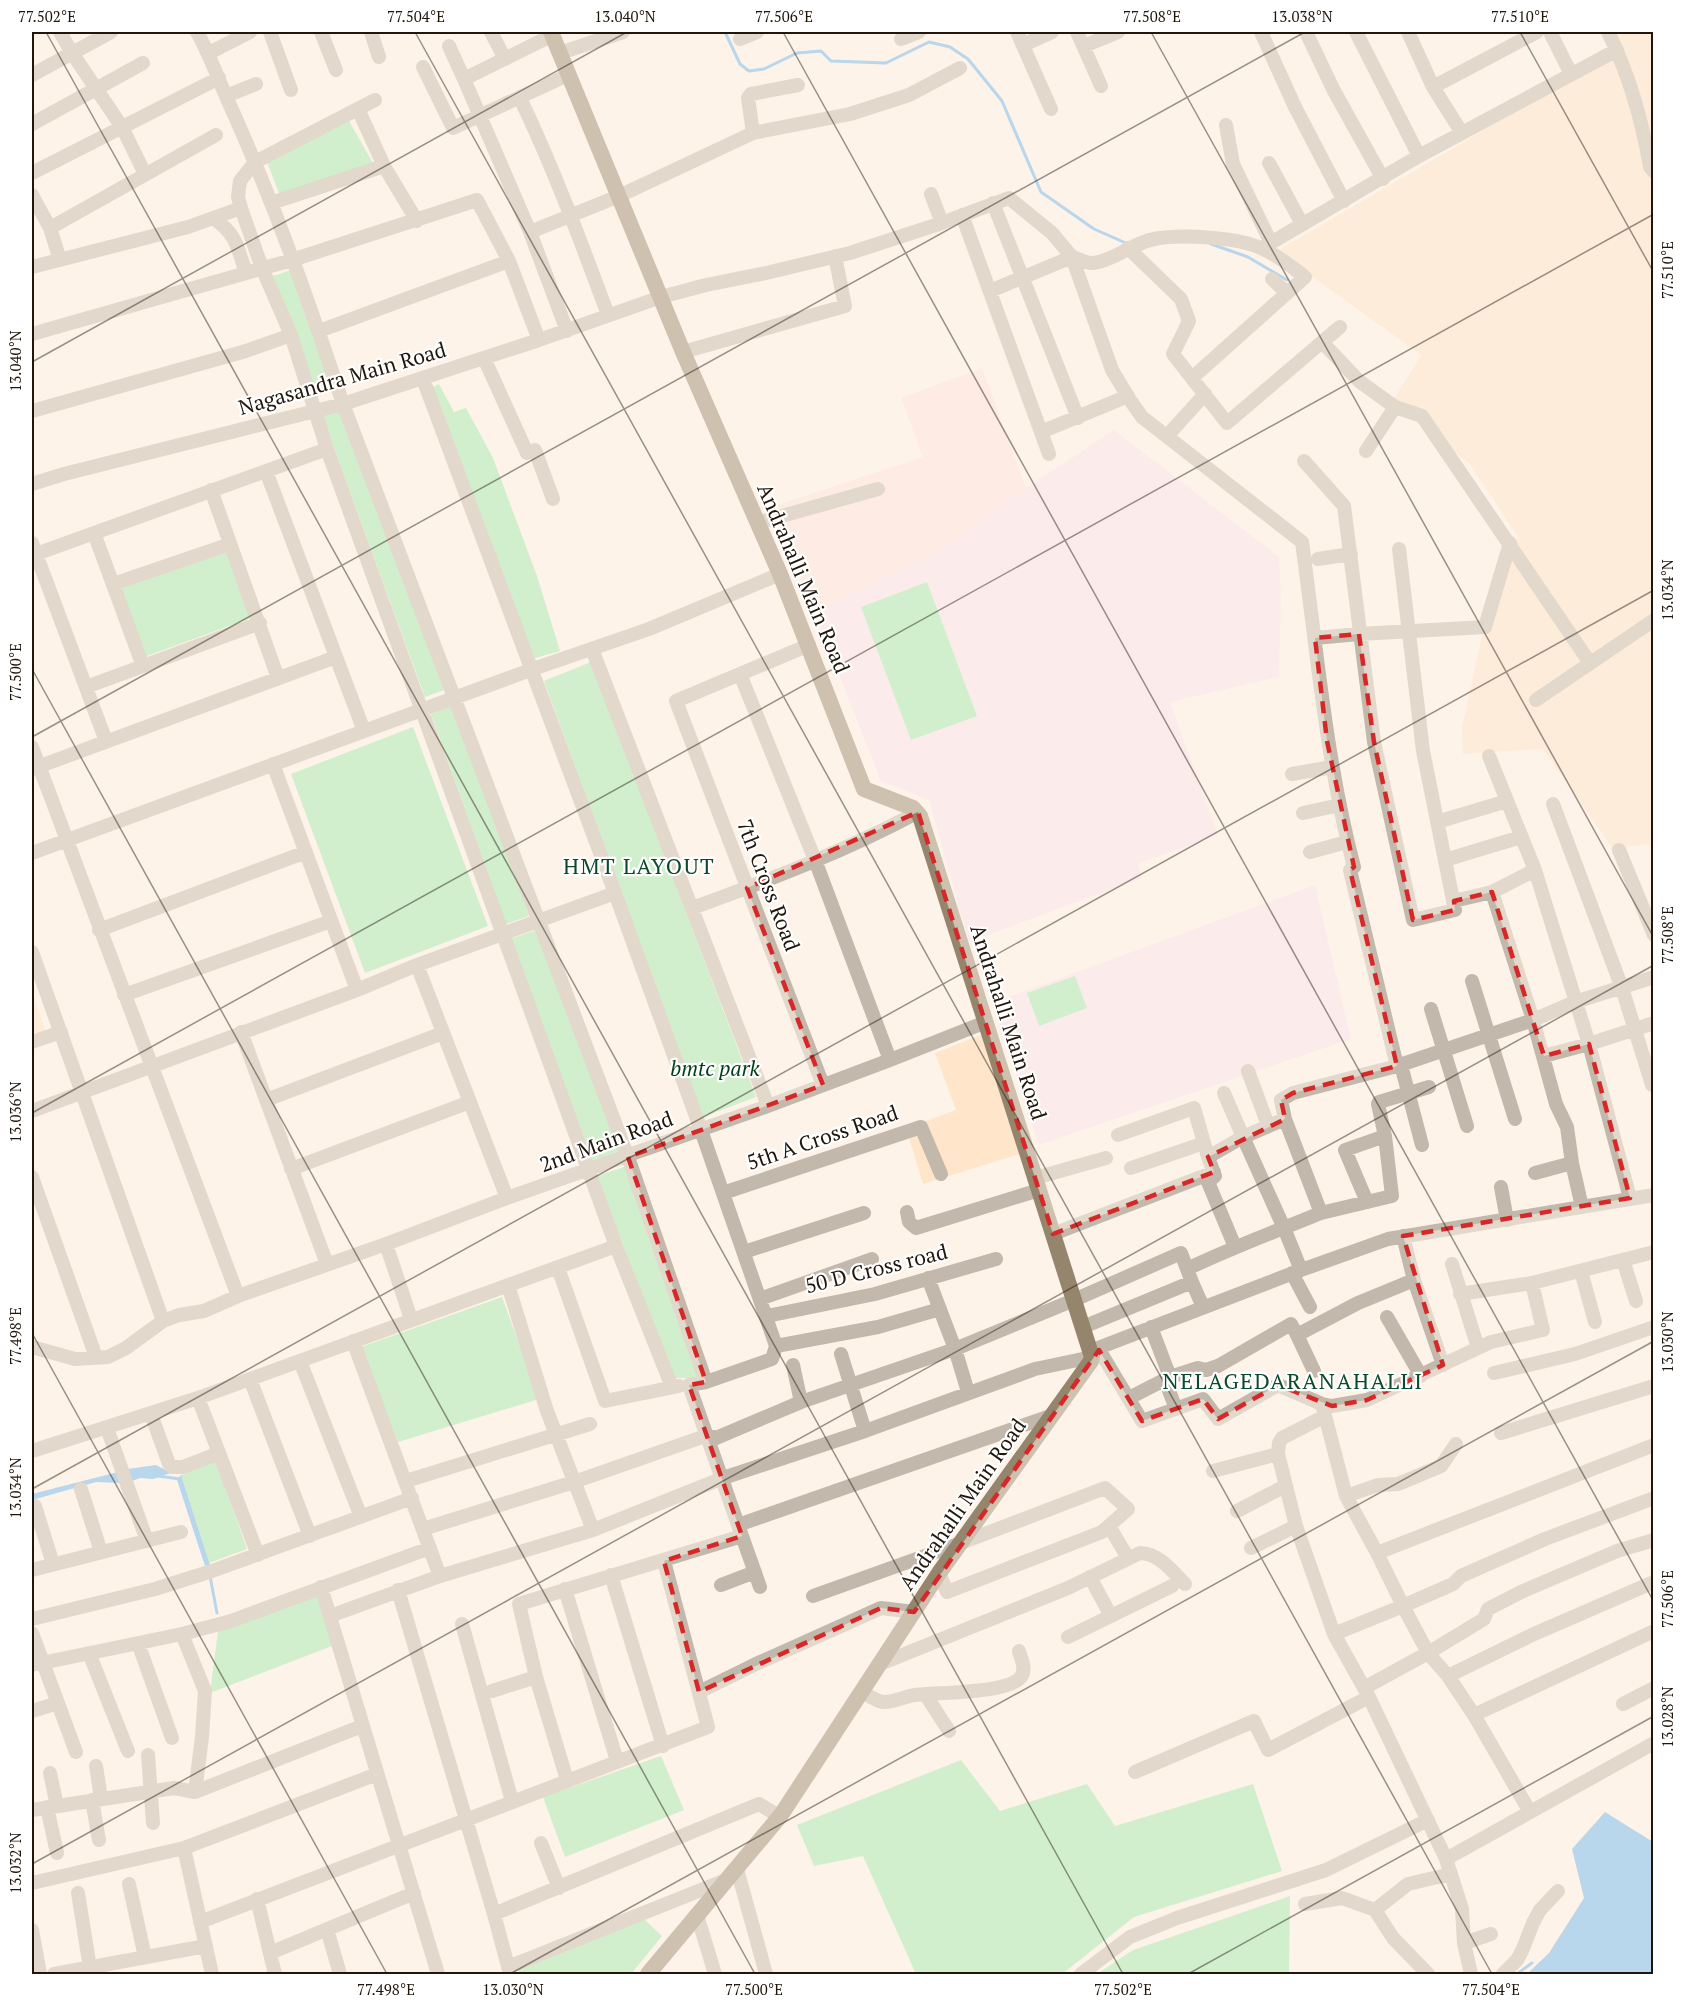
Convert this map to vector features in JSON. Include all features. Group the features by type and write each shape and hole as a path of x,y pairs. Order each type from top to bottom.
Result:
{"main road":[{"name":"Andrahalli Main Road","path":"552,33 683,352 780,574 864,789 918,812 1074,1300 1095,1352 1053,1415 939,1573 778,1819 697,1916 662,1968 648,1974"}],"street":[{"path":"60,32 122,127 145,174"},
{"path":"32,75 111,32"},
{"path":"197,32 209,53 271,202 319,331 343,404 628,1157 706,1382"},
{"path":"209,53 250,32"},
{"path":"270,32 291,90"},
{"path":"321,32 336,70"},
{"path":"371,32 379,57"},
{"path":"491,32 505,60"},
{"path":"560,53 622,32"},
{"path":"740,39 757,32"},
{"path":"901,39 919,32"},
{"path":"1017,32 1051,109"},
{"path":"1023,45 1052,32"},
{"path":"1077,32 1101,86"},
{"path":"1084,46 1118,32"},
{"path":"1261,32 1295,107 1344,201"},
{"path":"1306,32 1333,89 1383,179"},
{"path":"1356,32 1419,156"},
{"path":"1408,32 1433,87 1462,134"},
{"path":"1433,87 1537,32"},
{"path":"1550,32 1572,74"},
{"path":"1608,32 1649,128 1650,167 1653,172"},
{"path":"464,79 505,60 552,33"},
{"path":"449,46 482,116 530,232 567,331"},
{"path":"990,291 1072,257 1092,264 1155,239 1200,238 1266,245 1419,156 1617,50"},
{"path":"32,124 143,63"},
{"path":"423,67 453,128 568,75"},
{"path":"530,232 618,196 753,133 850,114 899,99 960,68"},
{"path":"32,173 219,78"},
{"path":"226,96 256,84"},
{"path":"753,133 748,98 751,94 798,85"},
{"path":"520,98 537,132 571,215 608,315"},
{"path":"375,100 255,162 243,175 239,184 238,197 262,268 291,335 327,449 616,1246 672,1387"},
{"path":"358,109 384,166 417,221"},
{"path":"1192,378 1305,277 1266,245 1233,164 1226,125"},
{"path":"50,228 216,135"},
{"path":"1269,163 1302,224"},
{"path":"271,202 384,166"},
{"path":"931,194 942,223"},
{"path":"32,195 50,228 60,260"},
{"path":"1078,418 993,203 1009,198 1052,233 1072,257 1112,370 1142,417 1302,542 1327,741 1354,867 1350,870 1399,1065 1409,1093 1422,1145"},
{"path":"32,334 292,260 477,200 509,261 539,340"},
{"name":"Nagasandra Main Road","path":"32,484 343,404 567,331 661,297 835,256 942,223 993,203"},
{"path":"32,267 188,226 241,208"},
{"path":"962,215 1049,454"},
{"path":"213,218 227,227 235,239 246,273"},
{"path":"1128,248 1181,299 1189,321 1173,354 1227,423 1340,327"},
{"path":"683,352 845,306 835,256"},
{"path":"319,331 509,261"},
{"path":"1272,279 1287,293"},
{"path":"32,411 246,351 291,335"},
{"path":"1322,342 1359,381 1395,407 1422,416 1590,663"},
{"path":"484,358 527,453 535,450 553,499"},
{"path":"423,379 533,669 701,1130 767,1316 776,1346 772,1359 706,1382 605,1401 558,1268"},
{"path":"1167,436 1205,394"},
{"path":"1041,432 1128,396"},
{"path":"1366,451 1395,407"},
{"path":"106,741 34,548 94,533 327,449"},
{"path":"1304,461 1344,506 1374,742 1413,920 1455,910 1423,751 1399,549"},
{"path":"266,471 364,731"},
{"path":"757,523 878,489"},
{"path":"212,490 278,678"},
{"path":"94,533 143,666"},
{"path":"1315,638 1485,627 1510,543"},
{"path":"113,584 230,544"},
{"path":"1318,559 1351,554"},
{"path":"32,853 533,669 649,629 780,574"},
{"path":"1536,700 1653,621"},
{"path":"86,687 260,623"},
{"path":"809,645 740,674 815,860 890,1060"},
{"path":"592,649 768,1106"},
{"path":"35,767 336,657"},
{"name":"7th Cross Road","path":"740,674 676,700 823,1085"},
{"path":"32,747 35,767 66,840 238,1296"},
{"path":"1489,756 1534,870 1589,1044 1630,1198"},
{"path":"273,764 357,990"},
{"path":"1292,774 1332,767"},
{"path":"1437,822 1507,801"},
{"path":"1553,804 1622,988 1652,1085"},
{"path":"1303,813 1340,805"},
{"path":"692,908 815,860 889,828 918,812"},
{"path":"1445,860 1521,837"},
{"path":"1310,852 1347,842"},
{"path":"1619,850 1653,935"},
{"path":"99,930 306,852"},
{"path":"1454,901 1492,892 1534,870"},
{"path":"1492,892 1544,1056 1556,1104 1567,1127 1582,1207"},
{"path":"32,1111 357,990 417,965 615,893"},
{"path":"124,995 331,921"},
{"path":"32,952 163,1321 126,1348 108,1357 75,1359 32,1347"},
{"path":"417,965 507,1198"},
{"path":"1321,1213 1285,1119 1281,1100 1293,1093 1399,1065 1533,1020 1575,1002 1653,977"},
{"path":"1472,981 1515,1119"},
{"path":"1431,1009 1467,1126"},
{"name":"2nd Main Road","path":"163,1321 204,1311 238,1296 386,1244 507,1198 628,1157 986,1022"},
{"path":"1544,1056 1653,1023"},
{"path":"32,1042 61,1032"},
{"path":"241,1032 327,1264"},
{"path":"266,1100 443,1033"},
{"path":"1248,1071 1268,1125"},
{"path":"1083,1327 1189,1275 1235,1247 1321,1213 1392,1196 1385,1136 1378,1104 1429,1087"},
{"path":"1224,1093 1284,1228 1310,1307"},
{"path":"291,1169 470,1102"},
{"path":"1118,1136 1194,1108 1215,1176 1208,1182 1235,1247"},
{"path":"1131,1168 1206,1150 1285,1119"},
{"name":"5th A Cross Road","path":"723,1193 921,1127 941,1174"},
{"path":"1367,1202 1345,1150 1385,1136"},
{"path":"907,1212 909,1222 916,1228 1106,1158"},
{"path":"1535,1173 1572,1163"},
{"path":"1053,1234 1214,1172"},
{"path":"32,1177 96,1357"},
{"path":"1501,1186 1507,1220"},
{"path":"330,1616 440,1576 592,1530 723,1478 865,1431 1035,1369 1095,1352 1151,1327 1388,1239 1653,1195"},
{"path":"744,1252 864,1213"},
{"path":"1403,1236 1414,1280 1443,1365"},
{"path":"386,1244 411,1319"},
{"path":"32,1451 198,1398 616,1246"},
{"path":"1460,1294 1532,1283 1653,1252"},
{"path":"423,1529 574,1482 708,1435 716,1438 801,1402 955,1349 1181,1253 1203,1307"},
{"path":"760,1299 872,1259"},
{"name":"50 D Cross road","path":"767,1316 875,1294 996,1259"},
{"path":"1623,1260 1636,1300"},
{"path":"1452,1264 1478,1348"},
{"path":"1581,1270 1595,1322"},
{"path":"928,1278 955,1349 968,1392"},
{"path":"1297,1335 1358,1303 1414,1280"},
{"path":"1471,1974 1464,1943 1462,1909 1446,1858 1367,1692 1334,1634 1296,1526 1278,1454 1282,1438 1323,1410 1332,1406 1367,1400 1491,1342 1543,1330 1532,1283"},
{"path":"508,1285 556,1435 592,1530"},
{"path":"776,1346 878,1327 940,1309"},
{"path":"1387,1317 1421,1376"},
{"path":"1129,1398 1168,1378 1198,1368 1206,1370 1218,1366 1291,1324 1314,1371"},
{"path":"1151,1327 1176,1408"},
{"path":"1494,1372 1575,1354 1653,1327"},
{"path":"353,1341 440,1576"},
{"path":"1095,1352 1129,1398 1142,1421 1203,1400 1218,1419 1278,1385 1323,1410 1346,1496 1428,1653 1448,1676 1474,1714 1530,1812"},
{"path":"841,1354 865,1431"},
{"path":"300,1361 361,1517"},
{"path":"793,1365 801,1402"},
{"path":"250,1379 310,1536"},
{"path":"689,1385 760,1587"},
{"path":"1502,1433 1653,1386"},
{"path":"198,1398 258,1555"},
{"path":"152,1414 172,1467 183,1467 219,1453"},
{"path":"567,1780 536,1677 519,1604 664,1561 1053,1415"},
{"path":"406,1481 590,1424"},
{"path":"107,1428 147,1540"},
{"path":"1346,1496 1378,1485 1398,1485 1441,1466 1456,1444"},
{"path":"1377,1553 1653,1445"},
{"path":"1213,1471 1278,1454"},
{"path":"1237,1511 1285,1486"},
{"path":"813,1596 961,1543 1104,1488 1128,1509 1102,1532 947,1592 939,1573"},
{"path":"81,1489 101,1552"},
{"path":"32,1619 155,1589 228,1566 412,1498"},
{"path":"1334,1634 1453,1584 1461,1576 1545,1539 1653,1498"},
{"path":"35,1506 53,1564"},
{"path":"1109,1526 1128,1558"},
{"path":"1251,1548 1296,1526"},
{"path":"32,1570 181,1532"},
{"path":"1135,1772 1254,1721 1268,1750 1484,1619 1488,1609 1521,1592 1617,1551 1653,1540"},
{"path":"37,1663 182,1634 231,1621 430,1548"},
{"path":"880,1664 988,1622 1140,1553 1149,1553 1158,1557 1179,1585 1068,1637"},
{"path":"200,1922 708,1727 664,1561"},
{"path":"721,1585 755,1572"},
{"path":"612,1575 663,1746"},
{"path":"1090,1577 1111,1616"},
{"path":"1448,1676 1534,1634 1653,1582"},
{"path":"321,1587 438,1974"},
{"path":"565,1589 617,1761"},
{"path":"398,1590 509,1971 732,1874 766,1974"},
{"path":"699,1692 881,1608 914,1612"},
{"path":"462,1624 512,1801"},
{"path":"1474,1714 1653,1631"},
{"path":"32,1633 37,1663 58,1703 76,1752"},
{"path":"182,1634 205,1691 195,1792"},
{"path":"138,1643 172,1738"},
{"path":"862,1692 885,1702 924,1694 984,1690 1017,1681 1022,1676 1024,1669 1019,1651"},
{"path":"89,1653 128,1751"},
{"path":"492,1691 536,1677"},
{"path":"1623,1704 1653,1688"},
{"path":"924,1694 950,1731"},
{"path":"32,1711 58,1703"},
{"path":"32,1810 174,1788 195,1792 362,1726"},
{"path":"1446,1858 1653,1743"},
{"path":"148,1755 153,1823"},
{"path":"96,1766 99,1840"},
{"path":"50,1773 57,1853"},
{"path":"32,1882 184,1848 377,1774"},
{"path":"494,1914 759,1804 774,1813 778,1819"},
{"path":"1081,1974 1130,1937 1177,1918 1326,1870 1428,1820"},
{"path":"541,1843 559,1888"},
{"path":"184,1848 212,1974"},
{"path":"1375,1910 1408,1884 1451,1874"},
{"path":"129,1884 145,1958"},
{"path":"1503,1974 1517,1960 1540,1910 1558,1891"},
{"path":"78,1893 90,1968"},
{"path":"270,1953 414,1893"},
{"path":"1305,1904 1342,1898 1375,1910 1393,1938 1428,1974"},
{"path":"257,1899 275,1974"},
{"path":"697,1916 715,1974"},
{"path":"327,1929 340,1974"},
{"path":"32,1930 40,1974"},
{"path":"1464,1943 1491,1934"},
{"path":"54,1974 206,1946"}],"highlighted area":[{"path":"1359,634 1374,742 1413,920 1455,910 1454,901 1492,892 1544,1056 1589,1044 1630,1198 1403,1236 1443,1365 1367,1400 1332,1406 1278,1385 1218,1419 1203,1399 1142,1421 1099,1350 914,1612 881,1608 699,1692 664,1561 742,1536 689,1385 706,1382 628,1157 823,1085 747,888 918,812 1053,1234 1214,1172 1208,1157 1285,1119 1281,1100 1293,1093 1397,1066 1350,870 1354,867 1327,741 1315,638"}],"shaded area":[{"path":"1606,32 1653,32 1653,849 1648,844 1613,849 1543,749 1463,754 1462,728 1486,618 1518,537 1470,464 1392,402 1421,355 1277,251 1616,53"},
{"path":"982,368 1026,488 944,549 814,611 772,507 923,457 901,398"},
{"path":"1114,430 1279,557 1281,597 1279,677 1170,702 1218,835 1138,864 1142,878 969,942 929,800 881,781 814,611 944,549 999,506"},
{"path":"1315,885 1351,1039 1039,1145 992,1003"},
{"path":"32,995 46,1032 32,1037"},
{"path":"981,1035 1020,1154 923,1184 906,1128 956,1110 935,1053"}],"green space":[{"path":"348,119 374,165 280,196 267,162"},
{"path":"291,270 333,387 315,393 273,276"},
{"path":"439,384 454,412 466,408 493,458 537,576 560,651 532,659 431,388"},
{"path":"341,408 444,690 425,697 322,415"},
{"path":"227,549 251,618 144,657 120,589"},
{"path":"927,582 977,716 911,740 861,607"},
{"name":"bmtc park","path":"591,662 756,1097 703,1117 544,681"},
{"path":"454,705 529,916 506,924 431,714"},
{"path":"413,727 488,926 365,973 291,774"},
{"path":"539,929 620,1151 591,1161 510,939"},
{"path":"1075,976 1087,1008 1039,1026 1027,993"},
{"path":"627,1166 701,1378 674,1378 597,1176"},
{"path":"502,1297 539,1399 398,1442 361,1347"},
{"path":"215,1459 247,1549 209,1563 181,1475"},
{"path":"316,1592 332,1646 210,1693 218,1631"},
{"path":"661,1756 684,1810 565,1857 543,1797"},
{"path":"961,1760 1000,1811 1087,1784 1115,1826 1253,1784 1282,1871 1134,1917 1062,1974 916,1974 863,1856 814,1866 797,1825"},
{"path":"1290,1896 1289,1974 1097,1974 1133,1950"},
{"path":"644,1919 662,1936 631,1974 520,1974 517,1966"}],"water":[{"path":"156,1465 171,1473 153,1479 140,1478 132,1481 128,1469"},
{"path":"118,1472 121,1483 96,1482 32,1500 32,1494"},
{"path":"181,1475 210,1565 205,1566 177,1480"},
{"path":"1605,1812 1653,1842 1653,1974 1527,1974 1549,1953 1584,1898 1572,1849"}],"waterway":[{"path":"725,32 740,64 749,71 764,69 797,53 821,51 831,61 886,63 929,42 950,47 968,59 1002,101 1041,192 1094,229 1128,244"},
{"path":"1211,244 1248,257 1287,280"},
{"path":"158,1476 180,1479 180,1481"},
{"path":"210,1576 217,1613"},
{"path":"1517,1974 1532,1963"}],"district":[{"name":"HMT LAYOUT","path":"639,865"},
{"name":"NELAGEDARANAHALLI","path":"1293,1380"}]}
